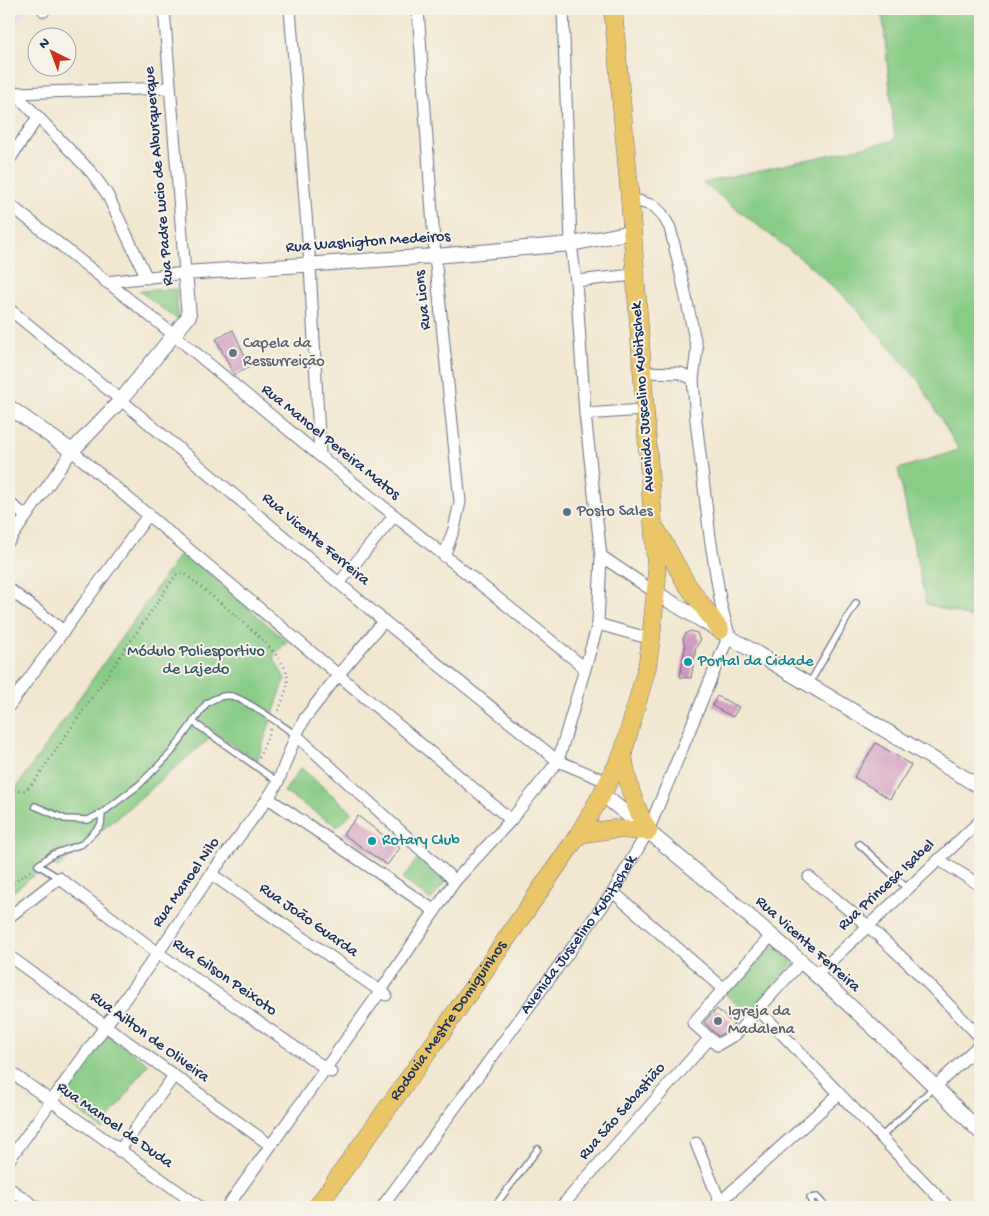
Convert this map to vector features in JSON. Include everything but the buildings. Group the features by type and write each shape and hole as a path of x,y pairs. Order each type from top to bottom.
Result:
{"main road":[{"name":"Avenida Juscelino Kubitschek","path":"579,834 623,753 647,667 656,593 654,524 613,9"},
{"path":"654,524 686,583 724,633"},
{"path":"579,834 613,829 648,831 631,797 623,753"},
{"name":"Rodovia Mestre Domiguinhos","path":"317,1207 442,1032 579,834"}],"street":[{"name":"Rua Padre Lucio de Alburquerque","path":"72,451 121,400 189,316 164,9"},
{"path":"290,9 310,265 320,456"},
{"name":"Rua Lions","path":"418,9 436,256 460,502 454,529 444,556"},
{"path":"227,1207 270,1145 329,1070 383,994 455,881 511,820 558,761 598,624 601,556 571,244 563,9"},
{"path":"11,90 170,88"},
{"path":"11,90 92,173 107,194 147,278"},
{"path":"9,160 38,117"},
{"path":"629,192 654,206 662,214 670,228 697,349 692,379 710,537 724,633"},
{"name":"Rua Manoel Pereira Matos","path":"9,204 585,668"},
{"name":"Rua Washigton Medeiros","path":"106,282 185,274 436,256 571,244 632,232"},
{"path":"576,281 634,275"},
{"name":"Rua Vicente Ferreira","path":"9,309 121,400 384,621 558,761 605,788 648,831 816,975 936,1086 980,1132"},
{"path":"641,372 680,373 692,379"},
{"path":"9,408 72,451 149,514 511,820"},
{"path":"586,414 644,410"},
{"path":"9,541 72,451"},
{"path":"9,504 26,516"},
{"path":"9,706 149,514"},
{"path":"339,583 394,516"},
{"path":"601,556 656,593 980,787"},
{"path":"9,589 64,631"},
{"name":"Rua Manoel Nilo","path":"9,1160 158,953 211,874 268,798 278,782 296,735 305,718 384,621"},
{"path":"598,624 651,639"},
{"name":"Avenida Juscelino Kubitschek","path":"382,1207 613,892 648,831 724,633"},
{"path":"296,735 455,881"},
{"path":"268,798 435,911"},
{"name":"Rua Princesa Isabel","path":"816,975 980,821"},
{"path":"939,860 980,885"},
{"name":"Rua João Guarda","path":"211,874 383,994"},
{"path":"809,877 868,926 980,1037"},
{"path":"9,917 59,878"},
{"name":"Rua Gilson Peixoto","path":"59,878 158,953 329,1070"},
{"path":"613,892 723,988"},
{"path":"771,936 693,1023 717,1046 736,1034 801,962"},
{"name":"Rua Ailton de Oliveira","path":"9,956 104,1027 270,1145"},
{"path":"759,1010 948,1207"},
{"name":"Rua São Sebastião","path":"561,1207 709,1039"},
{"path":"936,1086 980,1044"},
{"name":"Rua Manoel de Duda","path":"9,1071 200,1207"},
{"path":"119,1151 174,1076"},
{"path":"696,1143 721,1205 838,1094"},
{"path":"9,1188 36,1207"}],"lane":[{"path":"809,684 856,603"},
{"path":"35,806 64,820 88,820 102,813 139,785 171,753 206,704 212,699 230,696 237,698 296,735"},
{"path":"193,722 278,782"},
{"path":"59,878 38,865 53,854 82,844 101,825 102,813"},
{"path":"859,844 908,889"},
{"path":"880,1138 936,1086"},
{"path":"494,1207 538,1149"},
{"path":"812,1207 810,1198 817,1197 826,1207"}],"path":[{"path":"9,788 19,792 27,790 36,779 176,575 181,573 227,608 280,659 288,675 286,689 256,766"},
{"path":"9,886 38,865"}],"shaded area":[{"path":"9,9 22,9 25,12 9,31"}],"green space":[{"path":"882,9 980,9 980,620 926,604 898,469 959,450 918,380 848,300 804,261 703,183 895,140"},
{"path":"176,289 178,320 139,291"},
{"name":"Módulo Poliesportivo de Lajedo","path":"183,550 287,642 273,656 285,679 257,761 215,734 59,867 49,863 9,895 9,793 12,794"},
{"path":"301,768 352,812 338,827 284,792"},
{"path":"418,858 445,882 431,900 402,879"},
{"path":"772,943 793,963 748,1014 725,994"},
{"path":"106,1033 148,1064 102,1129 60,1096"}],"place":[{"name":"Capela da Ressurreição","path":"233,353"},
{"name":"Posto Sales","path":"567,512"},
{"name":"Portal da Cidade","path":"688,662"},
{"name":"Rotary Club","path":"372,841"},
{"name":"Igreja da Madalena","path":"718,1021"}]}
